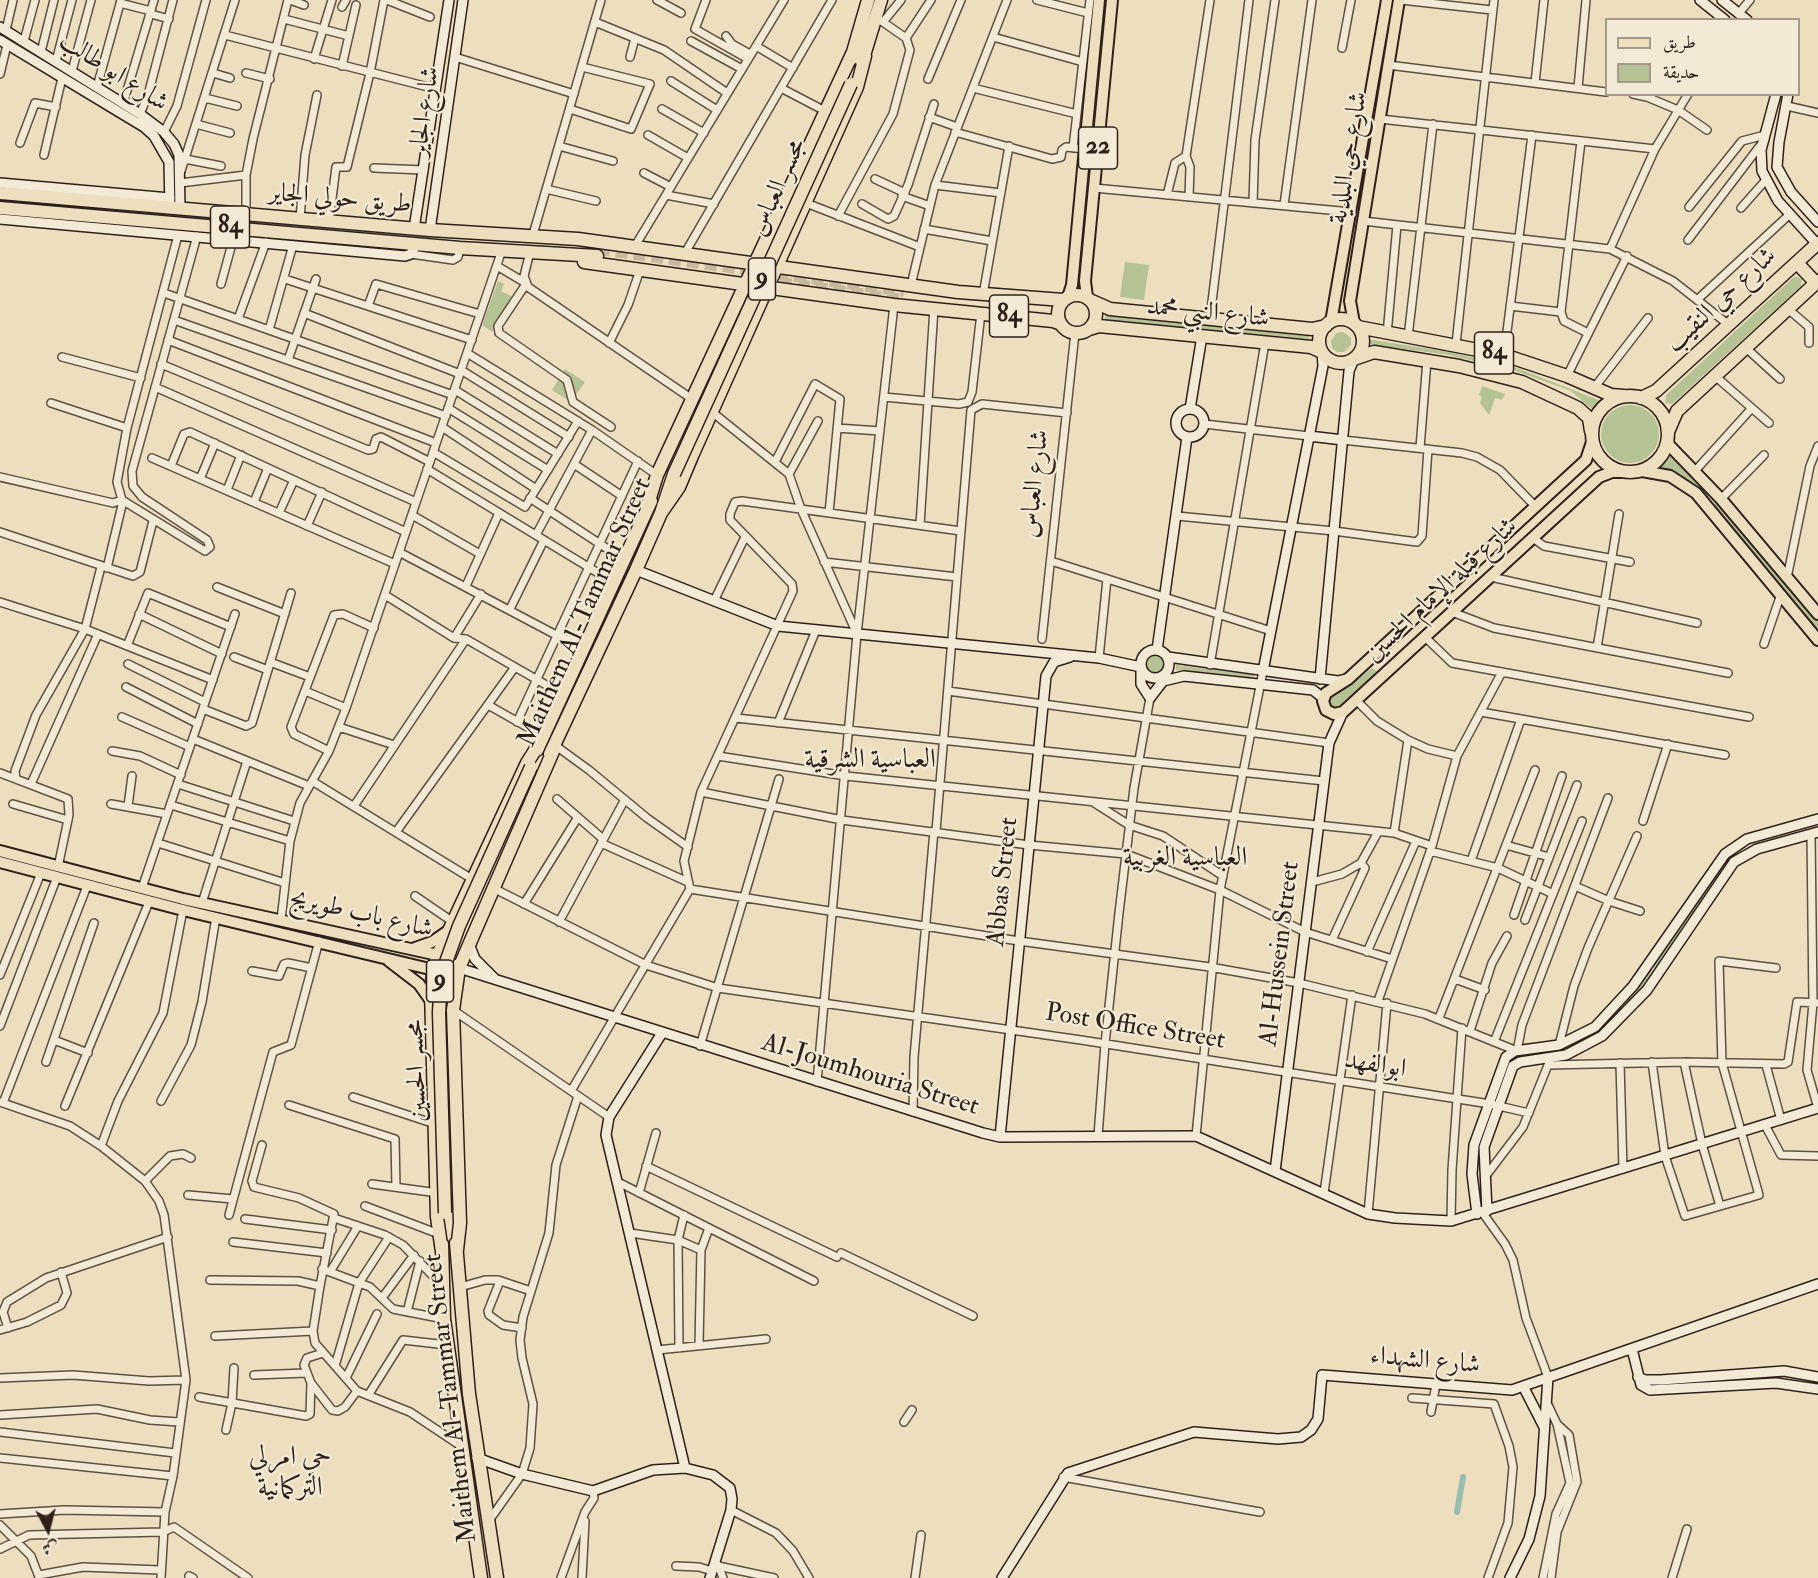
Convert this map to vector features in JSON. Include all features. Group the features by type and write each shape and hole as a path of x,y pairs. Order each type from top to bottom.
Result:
{"highway":[{"name":"9","path":"848,83 853,52 868,0"},
{"name":"9","path":"848,83 865,56 880,20 881,0"},
{"path":"666,473 692,399 853,52"},
{"path":"661,513 679,487 806,203 857,87 865,56"},
{"name":"مجسر العباس","path":"666,473 848,83"},
{"name":"طريق حولي الجاير","path":"0,193 532,238"},
{"path":"150,196 171,206"},
{"name":"طريق حولي الجاير","path":"0,208 99,222 227,235 413,249 460,248 530,252"},
{"path":"532,238 578,239 755,263 780,260 795,268 903,295 934,309 956,310"},
{"name":"84","path":"530,252 598,253 532,238"},
{"name":"شارع حي النقيب","path":"1641,398 1656,392 1817,244"},
{"path":"736,260 753,257 762,247"},
{"path":"530,252 792,291 903,295"},
{"path":"1797,263 1817,282"},
{"path":"725,282 735,292 736,304"},
{"name":"شارع حي النقيب","path":"1668,439 1671,420 1677,411 1817,282"},
{"path":"758,309 772,296 792,291"},
{"name":"84","path":"903,295 958,292 1066,299"},
{"name":"84","path":"1061,324 1058,310 1066,299 1075,294 1089,299"},
{"name":"84","path":"903,295 956,310 1053,321 1075,333 1089,329"},
{"path":"979,312 983,303 982,295"},
{"path":"1089,299 1096,316 1089,329"},
{"name":"شارع النبي محمد","path":"1089,299 1110,309 1312,329 1328,324"},
{"name":"84","path":"1328,324 1345,320 1387,334 1456,344 1504,355 1567,376 1611,395 1641,398"},
{"path":"1317,350 1320,338 1328,324"},
{"path":"1354,359 1363,344 1356,325"},
{"name":"شارع النبي محمد","path":"1089,329 1099,326 1317,350"},
{"name":"84","path":"1317,350 1327,358 1340,363 1365,353 1374,352 1427,360 1498,375 1545,391 1584,412 1589,418 1592,437 1603,462 1623,472"},
{"path":"1592,437 1598,412 1614,399 1624,396"},
{"path":"1623,472 1642,471 1658,460 1668,439 1663,416 1658,408 1641,398"},
{"name":"Maithem Al-Tammar Street","path":"535,768 541,740 647,507 666,473"},
{"name":"Maithem Al-Tammar Street","path":"535,768 555,747 636,570 661,513 666,473"},
{"path":"442,1252 439,1234 435,1124 432,1002 434,970 438,955 472,879 527,763 541,740"},
{"path":"457,1250 460,1222 453,1010 459,968 555,747"},
{"name":"مجسر الحسين","path":"448,1214 439,1013 441,976 459,926 535,768"},
{"name":"Maithem Al-Tammar Street","path":"448,1214 457,1250 468,1394 497,1578"},
{"name":"Maithem Al-Tammar Street","path":"448,1214 442,1252 444,1319 453,1396 481,1578"},
{"path":"453,1396 460,1401 468,1394"},
{"path":"457,1415 462,1412 471,1415"}],"main road":[{"name":"شارع الجاير","path":"414,229 449,0"},
{"name":"شارع الجاير","path":"430,230 463,0"},
{"path":"1066,299 1072,285 1099,0"},
{"name":"22","path":"1089,299 1085,285 1112,0"},
{"name":"شارع حي البلدية","path":"1328,324 1339,287 1387,0"},
{"name":"شارع حي البلدية","path":"1356,325 1351,312 1352,289 1400,0"},
{"path":"1700,0 1722,18"},
{"path":"1722,0 1743,16"},
{"name":"شارع ابو طالب","path":"3,29 140,114 164,132 177,149 178,183 171,206"},
{"name":"شارع ابو طالب","path":"4,42 154,136 163,147 178,183 171,206"},
{"path":"441,56 455,58"},
{"path":"1775,96 1764,138 1761,160 1766,181 1790,214 1817,244"},
{"path":"1788,96 1777,167 1791,192 1818,222"},
{"path":"0,183 150,196"},
{"path":"0,219 99,222 178,235 227,235 266,242 405,256 413,249"},
{"path":"1339,287 1346,291 1352,289"},
{"path":"1190,409 1202,336"},
{"path":"1263,671 1323,362 1317,350"},
{"path":"1320,679 1349,368 1354,359"},
{"path":"1190,409 1201,414 1204,424 1198,435 1187,437 1178,429 1176,422 1179,414 1190,409"},
{"path":"1309,436 1343,440"},
{"path":"1157,650 1187,437"},
{"path":"1343,712 1337,715 1328,712 1323,704 1326,693 1348,679 1586,460 1592,437"},
{"path":"1668,439 1818,614"},
{"path":"1642,471 1658,472 1676,479 1706,504 1818,640"},
{"name":"شارع قبلة الإمام الحسين","path":"1329,743 1343,712 1382,676 1597,479 1612,472 1623,472"},
{"path":"1706,504 1713,501 1717,494"},
{"path":"636,570 778,626 1099,658 1141,667 1149,677 1161,678 1169,669 1168,657"},
{"path":"1387,642 1390,655 1402,658"},
{"path":"1157,650 1168,657 1210,664 1320,679 1342,681 1348,679"},
{"path":"1157,650 1145,655 1141,667 1142,686 1150,698 1158,686 1177,676 1313,690 1323,698"},
{"name":"Abbas Street","path":"1000,1137 1046,676 1050,666 1065,658 1081,656"},
{"path":"1368,660 1381,665 1382,676"},
{"name":"Al-Hussein Street","path":"1275,1171 1329,743"},
{"path":"1482,1212 1485,1141 1495,1105 1503,1060 1510,1053 1559,1045 1586,1033 1616,1007 1644,971 1711,871 1729,850 1747,839 1818,819"},
{"path":"1482,1212 1473,1152 1479,1129 1495,1105 1514,1065 1549,1062 1593,1043 1626,1014 1652,982 1723,877 1740,857 1758,849 1815,833"},
{"name":"شارع باب طويريج","path":"0,850 87,886 109,886"},
{"name":"شارع باب طويريج","path":"0,862 41,873 57,872 127,890 149,902 319,941 386,959 452,973 459,968 438,955 142,888 127,890"},
{"path":"408,949 427,945 451,926"},
{"path":"470,943 476,959 498,981"},
{"path":"386,959 419,984 432,1002"},
{"name":"Al-Joumhouria Street","path":"459,968 700,1046 1000,1137 1196,1136 1368,1214"},
{"path":"662,1033 609,1117 607,1145 618,1182 685,1468"},
{"path":"1368,1214 1451,1221 1818,1108"},
{"name":"شارع الشهداء","path":"1063,1477 1074,1469 1194,1432 1283,1440 1301,1437 1311,1430 1317,1419 1322,1375 1512,1390 1818,1284"},
{"path":"1632,1349 1642,1388 1656,1391 1776,1383 1818,1389"},
{"path":"1638,1377 1645,1380 1661,1380 1784,1371 1818,1377"},
{"path":"1510,1578 1535,1519 1542,1471 1548,1377"},
{"path":"1523,1386 1544,1427"},
{"path":"477,1458 522,1474 593,1491 653,1470 685,1468 713,1475 730,1488 731,1510 714,1569"},
{"path":"1002,1578 1063,1477"}],"street":[{"path":"3,29 13,0"},
{"path":"24,41 35,0"},
{"path":"41,52 54,0"},
{"path":"56,61 72,0"},
{"path":"72,71 91,0"},
{"path":"123,104 154,0"},
{"path":"140,114 148,95 172,0"},
{"path":"164,132 177,106 206,0"},
{"path":"235,0 178,183 246,175"},
{"path":"246,213 246,175 289,0 304,5"},
{"path":"314,58 332,0"},
{"path":"342,7 346,0"},
{"path":"329,222 336,167 347,167 385,0 430,17"},
{"path":"532,238 601,0"},
{"path":"657,0 681,13"},
{"path":"706,0 695,29 749,56"},
{"path":"635,246 784,0"},
{"path":"685,253 832,0"},
{"path":"838,216 893,114 910,50 906,38 880,20 901,0"},
{"path":"906,38 931,0"},
{"path":"928,79 961,0"},
{"path":"817,1082 858,634 884,397 903,295 920,247 935,185 1007,0"},
{"path":"1037,0 1088,13"},
{"path":"1073,148 1090,0"},
{"path":"1189,197 1191,167 1186,156 1210,0"},
{"path":"1210,318 1249,0"},
{"path":"1253,202 1256,140 1275,0"},
{"path":"1284,206 1312,0"},
{"path":"1342,48 1351,0"},
{"path":"1400,0 1492,10"},
{"path":"1456,344 1494,0"},
{"path":"1535,83 1544,0"},
{"path":"1578,88 1586,0"},
{"path":"1743,16 1750,0"},
{"path":"97,87 121,2 169,19"},
{"path":"342,66 356,5"},
{"path":"284,19 349,36"},
{"path":"595,22 664,50 727,93"},
{"path":"225,35 436,89"},
{"path":"726,36 732,44 749,56"},
{"path":"993,37 1083,62"},
{"path":"630,57 635,38"},
{"path":"691,41 742,69"},
{"path":"0,74 4,42"},
{"path":"756,46 793,68"},
{"path":"455,58 574,94"},
{"path":"1388,65 1605,92"},
{"path":"570,109 632,129 650,84 582,67"},
{"path":"213,73 231,78"},
{"path":"246,73 270,79"},
{"path":"44,155 62,78"},
{"path":"671,81 717,110"},
{"path":"781,88 825,111"},
{"path":"973,88 1077,114"},
{"path":"300,219 305,155 317,95"},
{"path":"1647,96 1678,110 1707,130"},
{"path":"1610,249 1655,149 1687,96"},
{"path":"205,98 237,106"},
{"path":"20,143 35,103 56,107"},
{"path":"862,204 888,219 894,216 904,195 934,104"},
{"path":"1787,106 1818,113"},
{"path":"662,109 704,133"},
{"path":"929,117 956,130 1052,159 1061,157 1064,148 1084,149"},
{"path":"1380,119 1655,149"},
{"path":"196,124 230,134"},
{"path":"1408,337 1433,124"},
{"path":"648,135 688,158"},
{"path":"1504,355 1532,135"},
{"path":"1689,207 1742,141 1764,138"},
{"path":"1688,240 1764,138"},
{"path":"1581,141 1561,312 1564,321 1588,333"},
{"path":"559,146 613,161"},
{"path":"982,295 1009,146"},
{"path":"1167,195 1175,163 1186,156"},
{"path":"185,159 221,166"},
{"path":"374,168 424,170"},
{"path":"644,173 671,187"},
{"path":"875,179 930,206"},
{"path":"1741,208 1766,181"},
{"path":"935,185 1001,193"},
{"path":"1094,188 1351,212"},
{"path":"546,189 596,201"},
{"path":"666,195 714,204"},
{"path":"806,203 920,247"},
{"path":"1697,300 1790,214"},
{"path":"1363,221 1610,249 1672,281 1729,325"},
{"path":"1387,334 1397,225"},
{"path":"924,230 992,241"},
{"path":"178,235 127,428 117,474 117,489 122,500 199,550 205,551 210,547 207,540 142,497 133,486 132,471 197,236"},
{"path":"221,284 227,235"},
{"path":"238,319 266,242"},
{"path":"269,330 293,245"},
{"path":"281,920 294,821 329,751 346,708 502,250"},
{"path":"530,252 525,283 498,326 499,333 567,380 573,402 610,427"},
{"path":"1567,376 1627,256"},
{"path":"496,266 525,283 692,399"},
{"path":"609,343 628,305 640,270"},
{"path":"285,279 472,340"},
{"path":"288,360 316,279"},
{"path":"368,306 376,284 480,314"},
{"path":"164,293 454,392 558,454"},
{"path":"1510,306 1561,312"},
{"path":"920,525 934,309"},
{"path":"1788,309 1809,327 1809,343"},
{"path":"884,397 959,404 969,399 979,312"},
{"path":"304,313 461,372 569,437"},
{"path":"1594,388 1648,318"},
{"path":"174,320 447,412 548,470"},
{"name":"شارع العباس","path":"1042,639 1075,333"},
{"path":"168,340 436,443"},
{"path":"1210,664 1265,343"},
{"path":"1746,348 1780,379"},
{"path":"467,353 638,461 666,473"},
{"path":"62,357 141,378"},
{"path":"1177,516 1291,526 1417,542 1421,540 1427,360"},
{"path":"162,364 368,450 373,449 376,439 381,437 499,513 613,582"},
{"path":"1715,376 1769,423"},
{"path":"775,462 815,384 840,399 829,513"},
{"path":"155,387 416,502"},
{"path":"51,403 127,428"},
{"path":"913,1112 918,1018 972,408 985,405 1067,413"},
{"path":"1695,471 1751,409"},
{"path":"712,412 789,474 801,509 858,634"},
{"path":"433,452 525,507 578,421"},
{"path":"789,474 818,421"},
{"path":"1204,424 1309,436"},
{"path":"442,427 536,489"},
{"path":"837,428 880,431"},
{"path":"536,535 592,430"},
{"path":"171,466 184,434 190,432 406,532"},
{"path":"1343,440 1469,454 1500,470 1535,506"},
{"path":"200,479 216,443"},
{"path":"1787,578 1810,465 1818,447"},
{"path":"1717,494 1764,454"},
{"path":"227,490 241,455"},
{"path":"152,458 395,564"},
{"path":"517,722 638,461"},
{"path":"574,464 622,496"},
{"path":"254,502 268,468"},
{"path":"0,477 113,503 122,500"},
{"path":"279,513 294,480"},
{"path":"307,526 322,492"},
{"path":"530,498 623,559"},
{"path":"16,778 15,771 36,715 85,629 122,500"},
{"path":"487,1524 502,1507 522,1474 530,1448 533,1404 522,1358 522,1328 549,1233 556,1165 574,1094 689,886 684,861 701,792 794,587 745,537 730,517 735,502 961,531"},
{"path":"466,586 499,513"},
{"path":"1598,648 1619,514"},
{"path":"412,515 480,554"},
{"path":"0,532 104,568 137,575 153,521"},
{"path":"714,601 745,537"},
{"path":"1533,538 1544,546 1630,562"},
{"path":"510,609 544,540"},
{"path":"399,552 558,636 584,645"},
{"path":"1051,561 1270,631"},
{"path":"824,562 957,577"},
{"path":"1491,577 1697,623"},
{"path":"1099,658 1107,579"},
{"path":"217,587 285,614"},
{"path":"127,646 148,592 231,627"},
{"path":"128,664 204,705 250,725 291,593"},
{"path":"454,638 481,594"},
{"path":"1764,644 1781,594"},
{"path":"385,595 454,638 466,639 562,694"},
{"path":"0,602 85,629 213,680"},
{"path":"1452,612 1494,628 1728,673"},
{"path":"139,614 222,654"},
{"path":"142,888 235,614"},
{"path":"329,751 292,731 304,691 334,615 343,614 374,628"},
{"path":"778,723 816,630"},
{"path":"31,784 98,634"},
{"path":"1425,637 1452,663 1749,717"},
{"path":"354,806 466,639"},
{"path":"234,657 310,677"},
{"path":"396,832 515,667"},
{"path":"1196,1136 1210,967 1220,890 1263,671"},
{"path":"1378,1000 1431,849 1457,756 1502,672"},
{"path":"126,687 198,724"},
{"path":"304,691 346,708"},
{"path":"948,691 1329,743"},
{"path":"1098,1136 1105,1044 1131,806 1150,698"},
{"path":"1356,700 1377,721 1408,740 1428,749 1457,756"},
{"path":"488,705 541,740"},
{"path":"1481,712 1725,755"},
{"path":"122,717 190,747"},
{"path":"736,718 1324,780"},
{"path":"1471,861 1521,719"},
{"path":"339,727 394,746"},
{"path":"193,739 311,784 354,806 472,879"},
{"path":"1394,833 1408,740"},
{"path":"1643,821 1668,744"},
{"path":"555,747 589,770 624,801 688,847"},
{"path":"112,751 140,756 181,775"},
{"path":"718,756 846,776 940,787 1394,833 1431,849 1498,868 1553,894"},
{"path":"202,903 247,761"},
{"path":"1439,1018 1535,770"},
{"path":"0,773 68,799 68,820 57,872 0,1026"},
{"path":"128,806 132,776"},
{"path":"1514,915 1562,776"},
{"path":"700,1046 779,779"},
{"path":"178,784 294,821"},
{"path":"1525,920 1577,785"},
{"path":"701,792 842,820 1029,845 1126,854 1220,890 1305,932 1392,959"},
{"path":"557,799 602,841 689,886 744,897 1019,941 1210,967 1299,983 1378,1000 1439,1018 1517,1051 1522,1025 1608,798"},
{"path":"559,922 624,801"},
{"path":"1090,801 1129,825 1163,836 1223,876"},
{"path":"13,804 68,820"},
{"path":"111,804 168,814"},
{"path":"171,804 290,841"},
{"path":"1111,814 1109,807 1114,804"},
{"path":"524,904 578,817"},
{"path":"1494,1042 1582,821"},
{"path":"1316,881 1342,874 1361,863 1378,832"},
{"path":"1815,833 1815,1003 1807,1070 1818,1108"},
{"path":"1559,1045 1574,986 1637,836"},
{"path":"1367,952 1416,841"},
{"path":"158,843 285,883"},
{"path":"1506,845 1549,857"},
{"path":"1332,940 1365,868 1361,863"},
{"path":"0,975 41,873"},
{"path":"0,1525 31,1556 39,1577 83,1567 160,1574 165,1512 173,1476 178,1422 186,1380 168,1237 159,1200 145,1181 101,1146 70,1126 1,1103 87,886"},
{"path":"1575,886 1609,902 1640,911"},
{"name":"Post Office Street","path":"493,888 646,965 717,988 1105,1044 1287,1073"},
{"path":"415,896 451,926"},
{"path":"65,1106 149,902"},
{"path":"101,1146 118,1101 163,1013 183,910"},
{"path":"161,1101 191,1045 202,1002 216,917"},
{"path":"46,1062 94,924"},
{"path":"1470,1031 1492,963 1507,936"},
{"path":"229,1215 273,1052 291,1045 319,941"},
{"path":"1652,1062 1665,1156 1685,1216 1759,1195 1722,1062 1719,961 1776,968"},
{"path":"252,970 279,976 284,964 312,968"},
{"path":"1455,979 1485,990"},
{"path":"1324,1193 1352,995"},
{"path":"1484,1179 1518,1134 1549,1062 1722,1062 1780,1065 1788,1062 1797,1002 1815,1003"},
{"path":"1368,1214 1388,1003"},
{"path":"453,1010 609,1117"},
{"path":"1451,1221 1462,1028"},
{"path":"54,1040 88,1053"},
{"path":"1684,1062 1702,1144 1720,1206"},
{"path":"1620,1063 1623,1169"},
{"path":"1766,1065 1781,1120"},
{"name":"ابوالفهد","path":"1287,1073 1495,1105"},
{"path":"353,1097 435,1124"},
{"path":"289,1105 395,1138 396,1187"},
{"path":"1495,1105 1529,1113"},
{"path":"1765,1125 1781,1155 1817,1158"},
{"path":"639,1193 656,1133"},
{"path":"262,1145 252,1185 307,1201 331,1212 334,1218 322,1269 313,1331 315,1343 357,1391 410,1412 461,1446"},
{"path":"145,1181 170,1156 183,1154 191,1158"},
{"path":"646,1166 973,1316"},
{"path":"618,1182 814,1281"},
{"path":"372,1184 438,1193"},
{"path":"188,1195 233,1199"},
{"path":"365,1206 439,1234"},
{"path":"1482,1212 1505,1244 1513,1260 1526,1318 1548,1377"},
{"path":"679,1348 678,1240 684,1215"},
{"path":"334,1218 389,1237 414,1255 432,1275 443,1276"},
{"path":"245,1219 332,1230"},
{"path":"330,1272 358,1226"},
{"path":"699,1345 701,1250 709,1228"},
{"path":"630,1233 678,1240 701,1250"},
{"path":"8,1328 3,1312 7,1302 46,1278 168,1237"},
{"path":"335,1366 359,1283 389,1237"},
{"path":"233,1242 327,1253"},
{"path":"382,1298 414,1255"},
{"path":"407,1312 420,1261"},
{"path":"322,1269 370,1287 393,1309 444,1319"},
{"path":"0,1330 27,1322 66,1300 68,1293 61,1272"},
{"path":"210,1280 298,1281 320,1286"},
{"path":"460,1287 484,1280 500,1281 531,1292"},
{"path":"500,1281 488,1311 489,1315 503,1325 522,1328"},
{"path":"346,1378 376,1314"},
{"path":"215,1336 313,1331"},
{"path":"657,1350 766,1339"},
{"path":"369,1394 403,1340 447,1345"},
{"path":"323,1353 307,1358 306,1373 311,1383 335,1412 345,1407 357,1391"},
{"path":"226,1430 232,1403 234,1368"},
{"path":"254,1375 306,1373"},
{"path":"0,1378 73,1375 149,1381 186,1380"},
{"path":"199,1396 309,1416 311,1383"},
{"path":"1431,1412 1436,1384"},
{"path":"1412,1398 1494,1404 1509,1446 1513,1467 1510,1514 1505,1536 1488,1578"},
{"path":"1543,1578 1556,1514 1570,1483 1557,1424 1548,1405"},
{"path":"0,1414 84,1408 150,1420 178,1422"},
{"path":"904,1422 912,1410"},
{"path":"1551,1578 1557,1532 1577,1482 1569,1435 1562,1426 1557,1424"},
{"path":"0,1432 175,1453"},
{"path":"0,1458 173,1476"},
{"path":"1063,1477 1260,1512"},
{"path":"561,1578 585,1512 594,1498 593,1491"},
{"path":"0,1514 64,1510 165,1512"},
{"path":"731,1510 776,1533 793,1551 809,1578"},
{"path":"582,1578 585,1512"},
{"path":"0,1549 29,1535 163,1532 174,1527 248,1578"},
{"path":"1671,1578 1687,1529"},
{"path":"915,1578 921,1535"},
{"path":"676,1566 699,1567 774,1578"},
{"path":"714,1569 723,1578"}],"green space":[{"path":"1125,262 1149,265 1144,300 1120,297"},
{"path":"1795,276 1802,279 1801,286 1672,404 1665,403 1666,395"},
{"path":"498,281 504,284 501,291 513,297 492,332 482,325"},
{"path":"1105,315 1308,336 1310,339 1105,320"},
{"path":"1343,332 1351,338 1351,345 1344,352 1337,352 1332,348 1331,341 1336,333"},
{"path":"1367,339 1449,352 1517,368 1601,401 1593,410 1571,391 1516,371 1449,355 1368,344"},
{"path":"565,369 585,382 571,402 552,390"},
{"path":"1482,386 1505,394 1502,400 1495,398 1489,415 1480,403 1482,397 1479,395"},
{"path":"1630,405 1641,407 1654,418 1659,434 1657,445 1646,458 1630,463 1619,461 1606,450 1601,434 1603,423 1614,410"},
{"path":"1669,452 1709,493 1708,496 1659,470"},
{"path":"1716,501 1818,622 1818,631 1714,505"},
{"path":"1155,654 1165,661 1166,665 1159,675 1155,676 1145,669 1144,665 1151,655"},
{"path":"1176,665 1254,675 1253,680 1176,670"},
{"path":"1372,668 1377,671 1376,677 1340,707 1331,707 1329,697 1346,688"},
{"path":"1715,873 1718,875 1656,969 1652,967"},
{"path":"1651,969 1654,971 1643,987 1599,1034 1561,1052 1540,1057 1540,1054 1572,1044 1602,1027"}],"waterway":[{"path":"1457,1512 1463,1477"}],"tunnel":[{"path":"598,249 904,291"},
{"path":"762,280 903,300"}],"district":[{"name":"العباسية الشرقية","path":"870,761"},
{"name":"العباسية الغربية","path":"1185,859"},
{"name":"حي امرلي التركمانية","path":"290,1474"}]}
